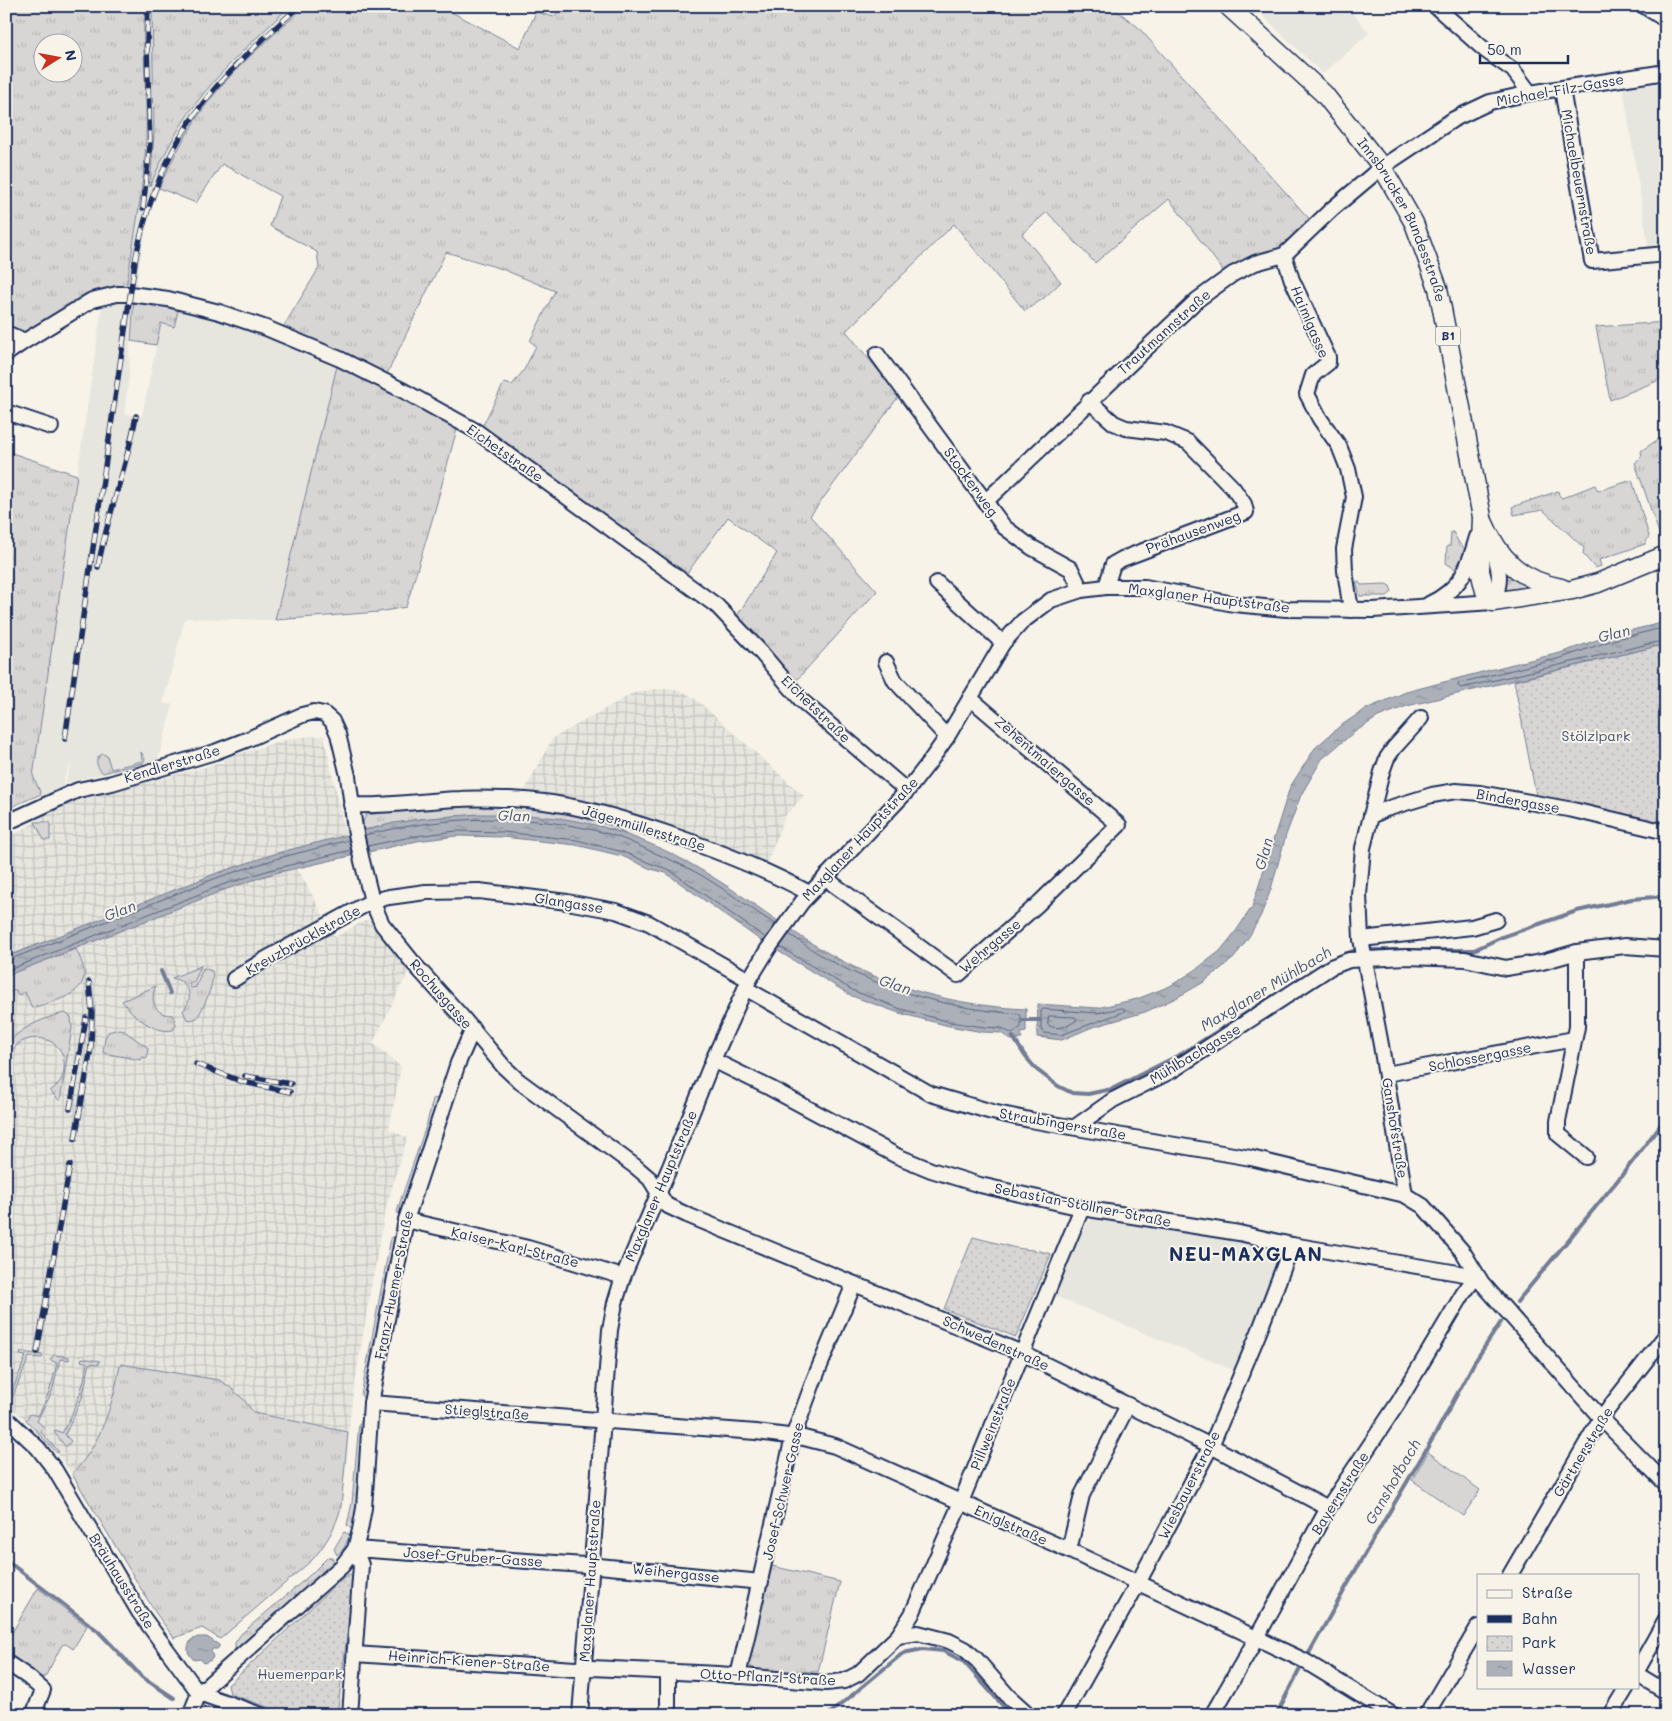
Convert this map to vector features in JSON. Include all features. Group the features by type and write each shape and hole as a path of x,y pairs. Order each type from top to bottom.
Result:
{"main road":[{"name":"Innsbrucker Bundesstraße","path":"1228,6 1324,94 1382,167 1414,223 1438,288 1482,517 1490,537 1501,553 1526,577 1544,585 1572,590"},
{"name":"Innsbrucker Bundesstraße","path":"1482,517 1480,571 1485,591 1493,602 1572,590 1598,583 1666,555"}],"street":[{"path":"1435,6 1486,51 1513,70 1530,93"},
{"path":"1644,6 1666,20"},
{"name":"Michael-Filz-Gasse","path":"1382,167 1454,119 1490,102 1530,93 1666,72"},
{"name":"Michaelbeuernstraße","path":"1562,89 1592,261 1666,254"},
{"name":"Trautmannstraße","path":"985,502 1197,300 1234,274 1255,263 1284,255 1332,208 1382,167"},
{"name":"Haimlgasse","path":"1284,255 1292,280 1328,357 1328,363 1313,375 1307,394 1320,419 1339,446 1348,469 1354,497 1344,549 1345,571 1351,610"},
{"name":"Eichetstraße","path":"6,354 92,300 116,294 149,296 219,312 266,328 340,359 404,391 476,431 717,606 758,649 802,700 907,791"},
{"path":"6,333 25,341"},
{"name":"Stockerweg","path":"877,354 1004,527 1015,536 1071,569 1081,590"},
{"name":"Prähausenweg","path":"1089,401 1114,423 1126,428 1166,433 1188,442 1233,488 1240,497 1246,512 1122,559 1114,564 1106,587"},
{"path":"6,412 51,427"},
{"path":"1423,606 1444,595 1462,579 1469,564 1482,517"},
{"name":"B1","path":"1490,537 1500,576 1498,590 1493,602"},
{"path":"937,583 1003,644"},
{"name":"Maxglaner Hauptstraße","path":"580,1715 610,1330 615,1303 623,1277 713,1060 747,984 768,949 809,893 907,791 947,737 1003,644 1023,621 1051,600 1081,590 1106,587 1144,587 1234,604 1269,607 1351,610 1493,602"},
{"path":"886,662 895,681 947,737"},
{"name":"Zehentmaiergasse","path":"970,698 1119,825"},
{"name":"Kendlerstraße","path":"6,823 78,790 158,770 230,747 302,714 319,713 328,717 334,724"},
{"name":"Ganshofstraße","path":"1421,718 1387,758 1378,784 1363,848 1360,895 1362,949 1386,1074 1405,1195 1423,1206 1463,1252 1476,1276 1601,1418 1666,1484"},
{"name":"Rochusgasse","path":"334,724 348,776 351,805 361,857 372,901 382,924 415,965 504,1067 519,1081 636,1167 650,1180 658,1194"},
{"name":"Bindergasse","path":"1371,816 1386,809 1423,798 1456,791 1480,793 1573,810 1666,832"},
{"name":"Jägermüllerstraße","path":"351,805 367,806 461,799 534,800 557,804 628,820 717,851 809,893"},
{"name":"Wehrgasse","path":"826,876 833,884 958,975 1037,905 1119,825"},
{"name":"Glangasse","path":"372,901 426,892 479,891 567,902 616,911 649,923 747,984"},
{"name":"Kreuzbrücklstraße","path":"234,979 372,901"},
{"name":"Mühlbachgasse","path":"1075,1127 1113,1100 1173,1070 1331,967 1349,960 1362,949 1472,928 1496,920"},
{"name":"Mühlbachgasse","path":"1362,949 1406,956 1465,959 1506,968 1542,962 1577,952 1626,946 1666,949"},
{"path":"1577,952 1577,1027 1558,1121 1558,1134 1586,1158"},
{"name":"Straubingerstraße","path":"747,984 931,1094 992,1112 1251,1158 1405,1195"},
{"name":"Franz-Huemer-Straße","path":"198,1693 342,1566 354,1549 364,1508 371,1403 406,1220 458,1063 473,1030"},
{"name":"Schlossergasse","path":"1386,1074 1574,1039"},
{"name":"Sebastian-Stöllner-Straße","path":"713,1060 770,1088 897,1156 931,1170 980,1184 1082,1208 1476,1276"},
{"name":"Schwedenstraße","path":"658,1194 666,1205 687,1215 1022,1353 1211,1446 1328,1508"},
{"name":"Pillweinstraße","path":"898,1636 912,1614 961,1502 1082,1208"},
{"name":"Kaiser-Karl-Straße","path":"406,1220 528,1248 623,1277"},
{"name":"Wiesbauerstraße","path":"1064,1715 1138,1583 1211,1446 1259,1332 1292,1245"},
{"name":"Bayernstraße","path":"1212,1715 1328,1508 1398,1403 1463,1294 1476,1276"},
{"name":"Josef-Schwer-Gasse","path":"738,1676 793,1437 814,1380 854,1284"},
{"name":"Gärtnerstraße","path":"1511,1574 1601,1418 1666,1335"},
{"name":"Stieglstraße","path":"371,1403 602,1421"},
{"path":"1068,1550 1082,1495 1128,1405"},
{"name":"Bräuhausstraße","path":"6,1418 38,1448 55,1470 139,1612 198,1693"},
{"name":"Eniglstraße","path":"602,1421 756,1432 804,1438 835,1446 1068,1550 1303,1660 1394,1715"},
{"name":"Franz-Huemer-Straße","path":"350,1715 361,1565 354,1549"},
{"name":"Josef-Gruber-Gasse","path":"354,1549 591,1565"},
{"name":"Weihergasse","path":"591,1565 761,1582"},
{"path":"1640,1665 1666,1619"},
{"path":"1426,1715 1477,1630"},
{"path":"898,1636 918,1633 950,1641 965,1649 1008,1696 1029,1715"},
{"name":"Otto-Pflanzl-Straße","path":"584,1668 738,1676 826,1683 844,1681 858,1674 898,1636"},
{"name":"Heinrich-Kiener-Straße","path":"355,1654 584,1668"},
{"path":"6,1662 43,1690 33,1715"},
{"path":"668,1673 668,1715"},
{"path":"1640,1676 1666,1692"},
{"path":"1610,1715 1626,1688"},
{"path":"190,1715 198,1693 261,1715"}],"shaded area":[{"path":"145,6 152,6 154,134 150,185 162,157 203,94 256,38 290,6 305,6 241,65 210,100 172,158 150,213 142,247 130,330 129,376 124,414 142,416 161,323 177,306 241,323 338,362 275,620 185,618 163,703 173,705 158,760 65,783 74,756 64,778 59,824 41,794 33,776 103,300 126,290 143,182 146,139 143,45"},
{"path":"1253,6 1347,6 1369,33 1323,74"},
{"path":"1666,83 1666,248 1649,250 1623,87"},
{"path":"669,688 686,693 698,701 804,796 785,816 767,863 652,822 568,799 524,792 552,739 633,693"},
{"path":"309,736 324,736 350,856 298,869 335,937 368,919 409,970 373,1043 401,1067 389,1129 407,1138 386,1208 370,1293 352,1400 339,1517 322,1549 312,1560 220,1639 202,1628 174,1638 155,1612 72,1474 57,1453 31,1424 6,1404 6,839 35,822 47,810 224,762 226,758 285,740"},
{"path":"1093,1219 1283,1248 1286,1252 1236,1371 1055,1296 1086,1224"}],"green space":[{"path":"6,6 145,6 145,158 126,290 27,335 6,328"},
{"path":"152,6 290,6 235,59 196,104 161,161 150,186 154,134"},
{"path":"305,6 440,6 520,48 536,12 554,17 563,6 1111,6 1138,27 1312,222 1284,248 1246,259 1225,273 1169,199 1095,263 1047,212 1022,234 1061,282 1044,298 1025,311 954,224 846,331 899,396 810,516 877,591 794,683 737,616 777,553 728,517 685,576 481,429 504,383 512,385 524,370 536,346 530,341 555,291 502,269 446,252 385,378 282,329 319,268 317,252 270,226 280,196 222,164 196,203 159,188 182,143 209,101 243,64"},
{"path":"134,298 177,306 178,311 174,327 161,323 156,345 131,341"},
{"path":"1666,322 1666,374 1657,381 1610,400 1596,327"},
{"path":"338,362 458,425 406,607 379,612 275,620"},
{"path":"1666,434 1666,535 1660,536 1635,463 1642,456 1641,451"},
{"path":"6,451 77,475 33,776 41,794 6,809"},
{"path":"1632,480 1649,536 1645,544 1599,560 1601,566 1595,568 1583,554 1584,548 1543,510 1514,515 1512,507 1558,491 1562,498 1595,485 1598,491"},
{"path":"1451,532 1453,532 1459,543 1466,550 1455,569 1446,563 1447,546 1450,546"},
{"path":"1518,577 1526,587 1505,590 1505,579"},
{"path":"1356,582 1359,582 1361,585 1386,584 1390,586 1392,592 1387,596 1360,596"},
{"name":"Stölzlpark","path":"1666,644 1666,826 1647,820 1537,800 1514,681"},
{"path":"141,752 145,759 143,763 103,773 97,765 99,756 103,754 107,756 111,769 142,761"},
{"path":"488,804 560,812 597,820 611,824 627,835 611,829 501,814 420,819 363,830 363,822 366,815 437,806"},
{"path":"35,822 50,822 50,840 44,840"},
{"path":"76,949 84,971 83,980 74,992 66,997 32,1008 25,992 18,995 16,990 6,994 6,975"},
{"path":"201,966 194,982 189,984 191,988 196,987 203,968 212,971 212,981 200,1014 197,1018 190,1020 187,1019 183,1011 189,1001 188,991 183,983 172,978"},
{"path":"156,986 153,997 155,1006 162,1013 173,1015 176,1024 173,1030 158,1029 151,1026 132,1012 122,1001"},
{"path":"65,1013 71,1017 72,1028 60,1101 50,1091 56,1087 64,1072 63,1055 56,1046 47,1040 36,1038 25,1040 16,1046 9,1056 8,1070 6,1070 6,1050 9,1043 15,1037 31,1025 49,1017"},
{"path":"119,1029 148,1048 147,1058 142,1057 141,1060 103,1053 105,1038 108,1032"},
{"path":"436,1098 434,1114 400,1217 397,1212 400,1202 427,1123 433,1099"},
{"path":"973,1237 1016,1248 1051,1254 1016,1337 944,1309"},
{"path":"391,1238 396,1238 367,1400 361,1395"},
{"path":"21,1352 43,1355 42,1358 29,1357 12,1398 10,1397 26,1356 20,1355"},
{"path":"54,1355 69,1357 69,1360 60,1359 52,1392 37,1421 44,1427 41,1432 59,1452 57,1453 26,1420 30,1414 38,1416 44,1403 52,1384 57,1363 50,1360"},
{"path":"82,1358 100,1361 99,1364 90,1363 82,1398 65,1435 71,1441 65,1446 54,1432 56,1430 62,1433 78,1399 88,1363 81,1361"},
{"path":"120,1364 219,1380 244,1400 254,1413 348,1432 341,1507 333,1528 322,1548 312,1560 220,1639 202,1628 174,1638 155,1612 72,1474 82,1463 98,1437 110,1408"},
{"path":"363,1419 366,1420 356,1518 352,1530 347,1525 352,1503 359,1423"},
{"path":"1428,1452 1480,1490 1463,1516 1412,1480"},
{"path":"344,1532 350,1535 344,1548 337,1555 334,1549"},
{"path":"328,1557 332,1558 334,1562 325,1572 235,1650 235,1643 241,1634 310,1575"},
{"path":"772,1566 840,1582 818,1672 758,1670 749,1665 748,1661"},
{"name":"Huemerpark","path":"349,1574 353,1575 354,1581 337,1715 291,1715 230,1694 228,1685"},
{"path":"38,1588 87,1626 73,1649 66,1644 62,1645 45,1677 41,1677 6,1655 6,1643"}],"water":[{"path":"1666,622 1666,644 1407,706 1378,717 1353,733 1322,759 1301,795 1286,835 1271,889 1261,915 1234,958 1204,982 1176,998 1145,1012 1090,1028 1062,1040 1037,1037 1038,1004 1097,1008 1137,999 1170,986 1220,951 1252,907 1290,787 1315,748 1340,726 1366,709 1406,692 1560,653 1611,635"},
{"path":"478,814 529,815 563,819 596,825 638,839 700,869 813,944 874,976 924,993 949,999 975,1004 1026,1009 1026,1032 1021,1033 1022,1039 1011,1040 1001,1033 949,1026 899,1013 852,996 760,940 666,873 651,869 622,856 576,845 503,837 456,836 417,841 271,874 224,890 6,976 6,957 217,873 277,853 394,823"},
{"path":"198,1637 207,1637 219,1645 217,1649 212,1649 213,1657 211,1660 204,1663 200,1659 194,1660 188,1651 191,1640"}],"waterway":[{"name":"Maxglaner Mühlbach","path":"1366,950 1474,950 1502,937 1577,911 1632,899 1666,896"},
{"name":"Maxglaner Mühlbach","path":"1331,960 1359,950"},
{"name":"Maxglaner Mühlbach","path":"1013,1037 1037,1070 1058,1086 1072,1093 1088,1094 1112,1089 1183,1053 1324,964"},
{"path":"161,971 170,993"},
{"name":"Glan","path":"1022,1020 1040,1020"},
{"name":"Ganshofbach","path":"1517,1302 1622,1175 1666,1118"},
{"name":"Ganshofbach","path":"1308,1655 1436,1433 1474,1363 1501,1322"},
{"path":"6,1560 98,1631 142,1677 174,1698"},
{"path":"828,1715 903,1653 923,1649 943,1651 963,1661 1011,1715"},
{"name":"Ganshofbach","path":"1276,1715 1301,1667"},
{"path":"211,1713 216,1715"}],"railway":[{"path":"143,208 150,145 147,42 148,6"},
{"path":"65,739 135,262 148,211 167,163 179,140 208,97 225,77 299,6"},
{"path":"98,567 106,529 128,454 136,416"},
{"path":"75,1139 91,1048 92,1012 89,982"},
{"path":"70,1109 86,1018"},
{"path":"196,1064 243,1082 290,1092"},
{"path":"245,1076 291,1084"},
{"path":"37,1352 70,1165"}],"district":[{"name":"NEU-MAXGLAN","path":"1246,1254"}]}
